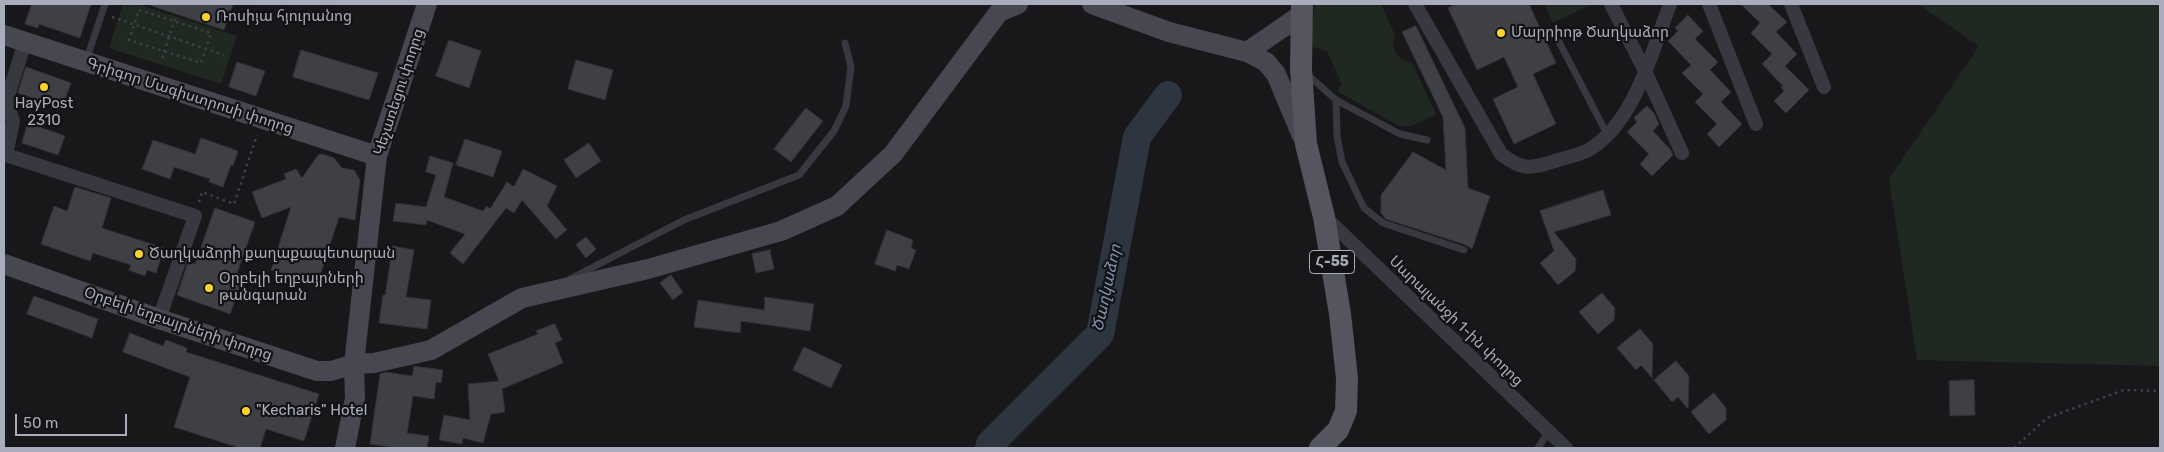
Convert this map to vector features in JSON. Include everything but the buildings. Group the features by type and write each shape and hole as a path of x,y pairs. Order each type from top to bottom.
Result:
{"main road":[{"name":"Հ-55","path":"1302,9 1301,69 1306,144 1324,217 1340,314 1348,378 1346,411 1338,430 1320,448"}],"street":[{"name":"Կեչառեցու փողոց","path":"345,448 354,398 354,364 377,156 427,4"},
{"name":"Օրբելի եղբայրների փողոց","path":"4,264 159,319 317,370 331,371 354,364 374,363 431,350 522,298 648,269 781,231 837,206 893,154 999,12 1018,4"},
{"path":"1092,4 1169,32 1247,52 1266,62 1276,74 1306,144"},
{"path":"1415,4 1502,154 1515,165 1531,168 1589,150 1608,136 1625,113 1645,71 1670,4"},
{"path":"1611,4 1645,71 1682,154"},
{"path":"1709,4 1756,124"},
{"path":"1791,4 1824,87"},
{"path":"1247,52 1302,9"},
{"name":"Գրիգոր Մագիստրոսի փողոց","path":"4,35 377,156"},
{"path":"25,42 6,102 13,120 6,155 195,216 159,319"},
{"name":"Սարալանջի 1-ին փողոց","path":"1324,217 1566,448"}],"lane":[{"path":"86,62 105,4"},
{"path":"1556,36 1608,136"},
{"path":"548,291 684,220 798,175 834,131 846,106 851,67 844,43"},
{"path":"1301,69 1336,100 1400,134 1427,140"},
{"path":"1336,100 1337,136 1342,162 1364,208 1383,224 1464,250"},
{"path":"1538,448 1549,431"}],"path":[{"path":"139,10 211,33 201,63 129,40 134,25 139,10"},
{"path":"101,14 224,55"},
{"path":"162,58 175,20"},
{"path":"195,216 202,192 234,204 262,118"},
{"path":"2014,448 2047,418 2124,390 2160,391"}],"shaded area":[{"path":"123,4 137,4 237,36 221,84 109,48"},
{"path":"1315,4 1381,4 1395,35 1393,45 1396,53 1412,63 1436,114 1412,126 1399,126 1337,91 1342,84 1327,51 1310,46"},
{"path":"1544,4 1590,4 1590,5 1553,23"},
{"path":"1918,4 2160,4 2160,366 1917,360 1889,179 1979,46"}],"waterway":[{"name":"Ծաղկաձոր","path":"989,448 990,444 1100,334 1137,137 1168,95"}],"place":[{"name":"Ռոսիյա հյուրանոց","path":"206,17"},
{"name":"Մարրիոթ Ծաղկաձոր","path":"1501,33"},
{"name":"HayPost 2310","path":"44,87"},
{"name":"Ծաղկաձորի քաղաքապետարան","path":"139,254"},
{"name":"Օրբելի եղբայրների թանգարան","path":"209,288"},
{"name":"\"Kecharis\" Hotel","path":"246,411"}]}
